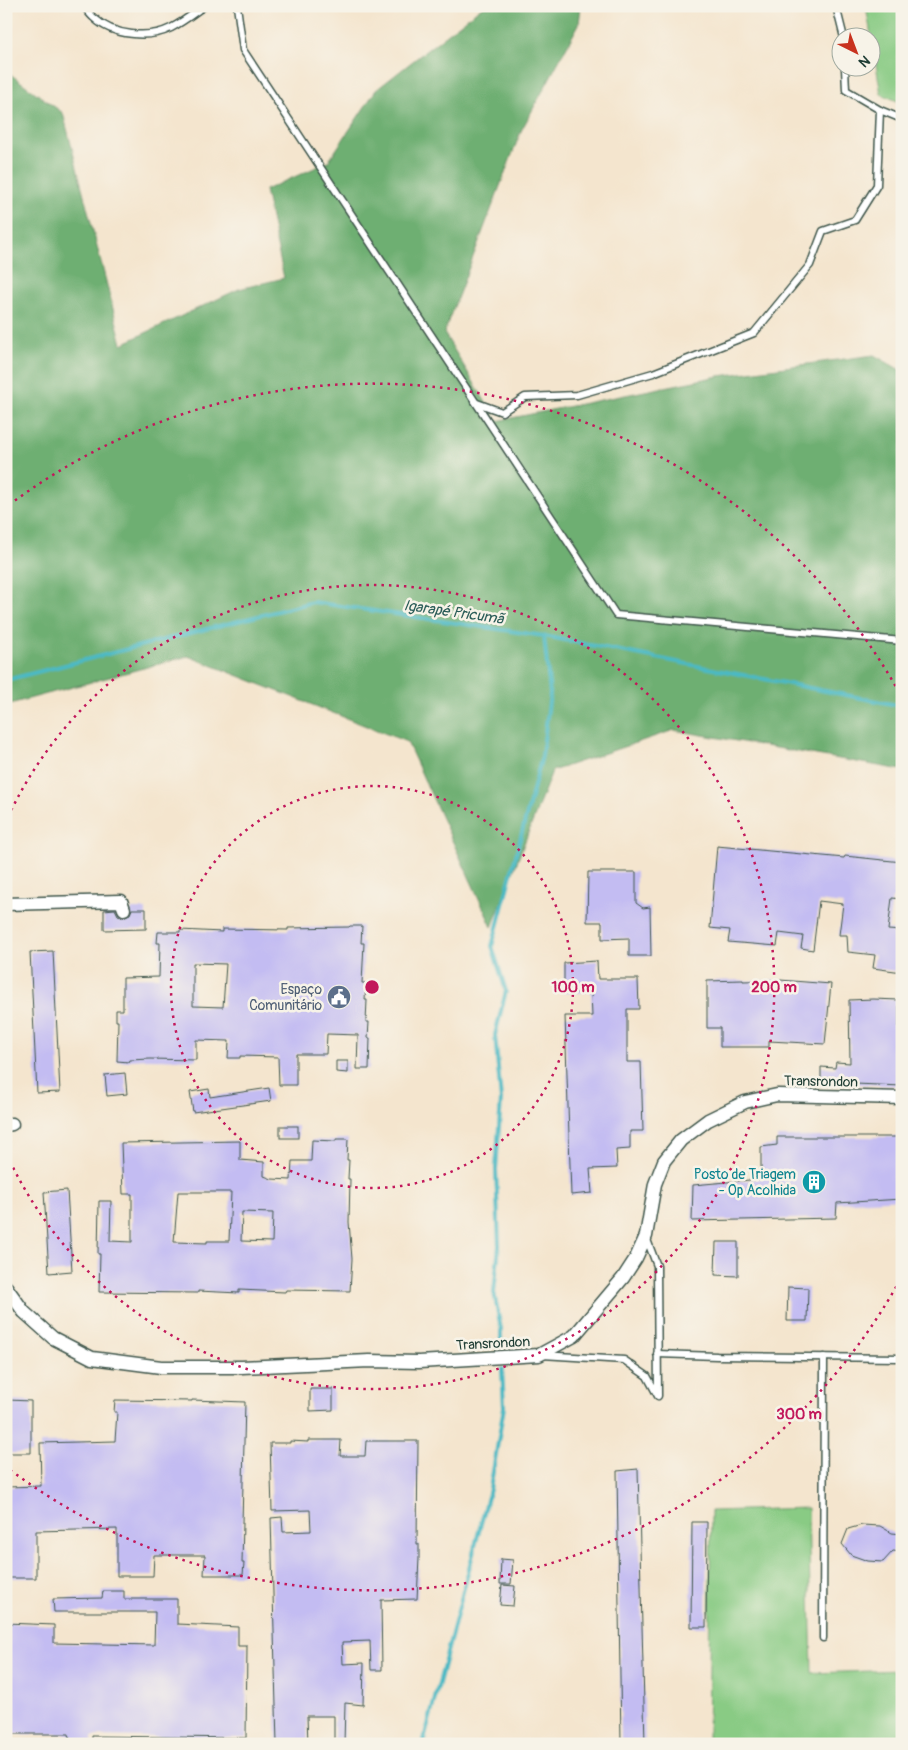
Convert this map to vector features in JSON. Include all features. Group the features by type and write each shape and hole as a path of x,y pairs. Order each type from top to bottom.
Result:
{"street":[{"path":"6,904 121,901 124,910"},
{"name":"Transrondon","path":"6,1287 24,1312 53,1338 92,1358 151,1366 419,1362 539,1355 574,1336 623,1278 636,1258 646,1236 655,1184 664,1161 681,1140 708,1120 745,1102 777,1095 902,1098"}],"lane":[{"path":"84,6 95,19 106,26 134,35 161,32 171,28 204,6"},
{"path":"237,6 243,50 616,615 902,641"},
{"path":"836,6 842,28"},
{"path":"845,78 846,90 880,110 902,119"},
{"path":"476,402 502,412 525,397 577,395 652,374 754,334 810,265 823,231 855,220 876,185 880,110"},
{"path":"539,1355 624,1360 647,1376 658,1396 657,1266 646,1236"},
{"path":"657,1354 902,1358"},
{"path":"824,1357 824,1638"}],"green space":[{"path":"483,6 581,6 579,24 521,131 444,333 497,421 719,376 874,355 902,371 902,770 674,730 552,771 492,927 407,742 188,656 6,705 6,71 63,113 122,344 239,289 284,278 265,190 328,162 376,90"},
{"path":"866,6 902,6 902,103 881,94 878,78 880,78 880,28 870,28"},
{"path":"808,1508 812,1673 902,1670 902,1744 708,1744 711,1511"}],"building":[{"path":"717,846 902,862 902,899 892,898 888,930 902,931 902,972 873,968 875,955 848,952 847,935 839,935 843,904 819,901 813,950 801,948 803,936 779,933 777,946 728,942 730,930 710,928"},
{"path":"588,872 636,872 636,903 643,908 650,907 651,956 629,956 629,938 602,939 602,922 587,922"},
{"path":"115,909 118,915 123,917 130,914 132,909 146,909 146,929 104,930 104,910"},
{"path":"362,926 361,943 364,943 362,983 366,983 366,1022 369,1022 368,1038 370,1038 369,1069 357,1069 358,1035 327,1034 326,1054 296,1054 296,1085 279,1085 278,1057 240,1056 240,1058 228,1058 229,1041 196,1040 196,1060 150,1059 130,1060 129,1062 117,1061 118,1021 116,1021 116,1010 123,1010 123,978 159,977 160,943 157,943 158,932 180,932 180,930 222,932 222,929 288,930 288,928","holes":["193,963 226,964 223,1007 193,1006"]},
{"path":"53,951 60,1092 37,1093 30,952"},
{"path":"597,961 598,979 638,979 639,1009 627,1009 627,1062 641,1062 643,1131 630,1131 630,1149 616,1150 617,1168 590,1169 592,1193 571,1195 565,1016 592,1016 591,992 564,993 564,963"},
{"path":"780,980 831,984 825,1044 769,1041 769,1047 720,1047 720,1028 707,1028 707,981"},
{"path":"849,1000 899,1000 899,1065 902,1065 902,1086 832,1083 832,1080 821,1079 821,1067 835,1068 836,1062 850,1063"},
{"path":"336,1061 348,1061 348,1073 336,1072"},
{"path":"125,1073 127,1094 107,1096 105,1075"},
{"path":"269,1088 271,1101 193,1112 190,1092 209,1089 210,1097"},
{"path":"280,1126 298,1126 298,1138 280,1138"},
{"name":"Posto de Triagem - Op Acolhida","path":"777,1137 902,1137 902,1199 837,1203 836,1218 692,1221 693,1185 761,1179 761,1147 777,1145"},
{"path":"336,1139 348,1139 347,1160 349,1160 348,1179 350,1179 349,1222 352,1259 350,1291 286,1290 285,1292 239,1290 239,1293 198,1291 198,1293 99,1292 99,1201 111,1201 110,1241 132,1242 132,1194 123,1194 121,1143 240,1141 240,1160 264,1162 264,1176 272,1179 291,1180 292,1161 311,1161 312,1140 336,1141","holes":["178,1192 231,1192 229,1241 207,1241 207,1243 174,1242","242,1212 273,1213 272,1242 241,1241"]},
{"path":"67,1190 72,1271 49,1273 44,1192"},
{"path":"716,1242 738,1242 738,1276 715,1275"},
{"path":"788,1287 808,1288 807,1321 787,1321"},
{"path":"310,1389 333,1389 333,1410 310,1411"},
{"path":"8,1400 31,1401 31,1453 8,1453"},
{"path":"115,1400 245,1402 242,1523 243,1575 204,1575 205,1555 154,1555 153,1576 117,1576 117,1529 36,1531 36,1578 6,1578 6,1487 41,1486 40,1443 115,1441 117,1412 114,1412"},
{"path":"308,1440 341,1440 340,1456 365,1456 366,1441 418,1441 417,1544 419,1544 419,1558 417,1599 381,1600 382,1670 371,1670 370,1641 342,1642 343,1664 364,1663 363,1705 345,1703 344,1744 334,1744 334,1716 307,1716 308,1744 277,1744 271,1518 282,1517 283,1532 311,1531 310,1510 272,1511 270,1443 308,1442"},
{"path":"638,1469 645,1744 621,1744 617,1471"},
{"path":"692,1522 707,1522 706,1627 691,1627"},
{"path":"862,1525 880,1526 892,1533 902,1534 902,1552 893,1551 883,1562 868,1561 851,1555 842,1544 848,1529"},
{"path":"501,1559 513,1560 511,1584 500,1584"},
{"path":"502,1585 515,1586 513,1606 500,1605"},
{"path":"103,1591 124,1591 124,1599 177,1599 177,1624 238,1627 238,1646 247,1646 246,1738 92,1736 92,1744 71,1744 69,1734 7,1734 9,1655 7,1655 6,1623 54,1625 54,1643 154,1645 155,1612 54,1612 53,1599 102,1598"}],"waterway":[{"name":"Igarapé Pricumã","path":"6,680 313,602 544,636 902,706"},
{"path":"501,1347 501,1329 494,1292 499,1246 496,1169 501,1100 495,1035 506,991 492,946 542,756 550,694 544,636"},
{"path":"423,1744 490,1489 504,1407 502,1369"}],"place":[{"name":"Espaço Comunitário","path":"339,997"},
{"name":"Posto de Triagem - Op Acolhida","path":"814,1182"}]}
